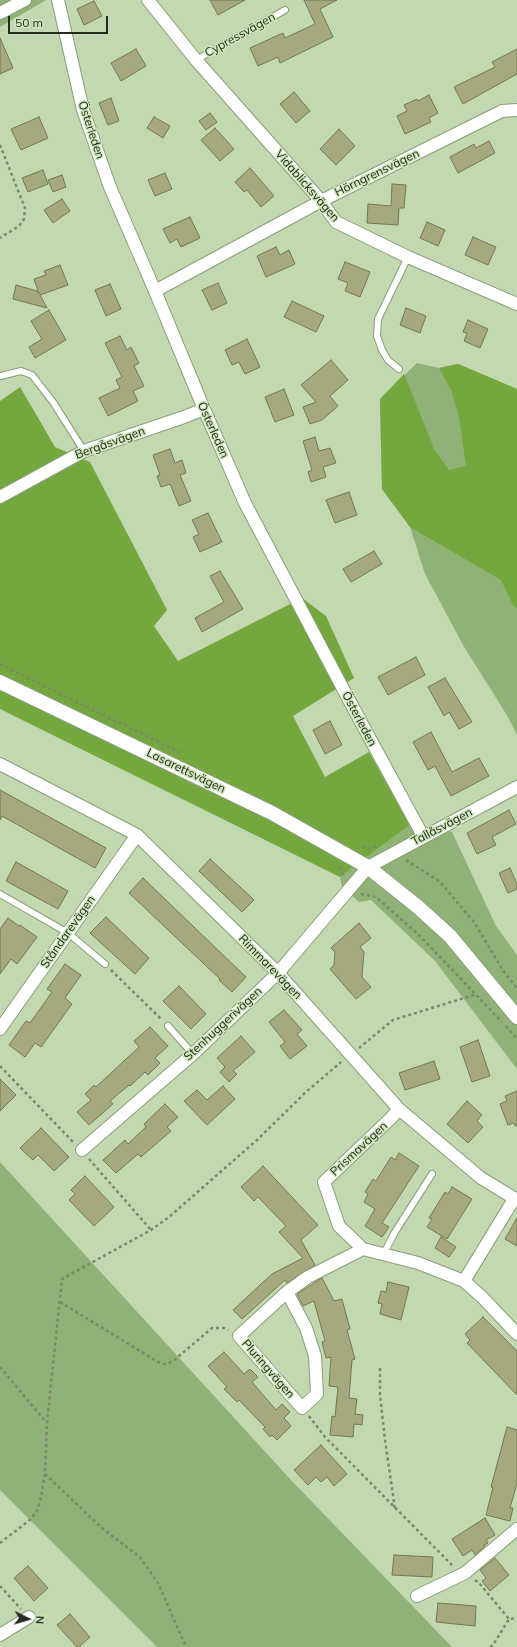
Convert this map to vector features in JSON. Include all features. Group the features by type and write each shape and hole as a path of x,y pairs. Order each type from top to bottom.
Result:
{"street":[{"path":"0,14 25,0"},
{"name":"Österleden","path":"58,0 83,110 110,187 245,503 423,836"},
{"name":"Vidablicksvägen","path":"148,0 196,60 321,201 336,222 408,257 517,304"},
{"name":"Hörngrensvägen","path":"155,291 321,201 502,111 517,110"},
{"name":"Bergåsvägen","path":"0,498 84,451 204,409"},
{"name":"Lasarettsvägen","path":"0,682 272,813 368,868"},
{"name":"Rimmarevägen","path":"0,764 137,835 278,973 399,1109 481,1178 516,1199"},
{"name":"Tallåsvägen","path":"368,868 423,836 517,787"},
{"name":"Ståndarevägen","path":"0,1029 137,835"},
{"path":"368,868 418,907 450,936 517,1016"},
{"name":"Stenhuggerivägen","path":"82,1150 192,1054 278,973 368,868"},
{"name":"Prismavägen","path":"363,1249 340,1226 324,1182 399,1109"},
{"path":"464,1281 516,1199"},
{"path":"363,1249 418,1263 464,1281 482,1297 517,1334"},
{"name":"Pluringvägen","path":"287,1292 306,1328 315,1356 317,1394 302,1408 238,1336 287,1292 308,1277 363,1249"},
{"path":"417,1596 465,1573 517,1529"},
{"path":"0,1635 29,1617"}],"lane":[{"name":"Cypressvägen","path":"196,60 285,10"},
{"path":"399,369 388,360 382,350 377,336 378,319 408,257"},
{"path":"0,376 21,371 32,375 53,402 84,451"},
{"path":"0,894 68,932 105,964"},
{"path":"168,1026 192,1054"},
{"path":"383,1255 395,1232 432,1174"}],"path":[{"path":"0,146 25,208 24,218 19,226 0,238"},
{"path":"394,853 439,881 474,922 504,972 517,988"},
{"path":"338,860 346,881 351,887 359,894 376,897 420,936 477,994 517,1039"},
{"path":"105,964 168,1026"},
{"path":"0,1543 27,1523 34,1515 39,1505 44,1474 47,1422 62,1279 151,1230 169,1217 257,1140 306,1092 393,1020 477,994"},
{"path":"60,1302 158,1362 164,1364 172,1362 212,1328 224,1328 238,1336"},
{"path":"0,1366 47,1422"},
{"path":"380,1368 382,1417 395,1509"},
{"path":"302,1408 325,1437 395,1509 456,1569 465,1573 480,1584 509,1619"},
{"path":"44,1474 103,1529 140,1557 158,1583 186,1647"},
{"path":"0,1586 29,1617"},
{"path":"509,1619 517,1618"},
{"path":"490,1647 493,1645 509,1619"}],"green space":[{"path":"0,0 46,0 0,27"},
{"path":"417,363 439,368 458,364 517,389 517,735 508,717 463,645 425,574 410,527 382,489 380,399"},
{"path":"458,364 517,389 517,608 513,605 501,580 410,527 382,489 380,399 404,374 435,451 449,470 466,466 459,417 451,390 439,368"},
{"path":"20,387 55,447 90,462 167,610 154,626 178,661 302,598 326,616 354,678 293,716 325,777 369,752 410,825 340,877 0,709 0,401"},
{"path":"410,825 452,832 496,926 517,955 517,1069 435,961 371,900 359,902 342,887 340,877"},
{"path":"0,1162 291,1480 452,1647 157,1647 0,1490"}],"building":[{"path":"210,0 245,0 218,15"},
{"path":"304,0 337,0 320,9 333,37 280,63 278,57 258,66 250,48 283,33 285,38 315,24"},
{"path":"94,1 102,16 84,25 77,9"},
{"path":"0,38 13,68 0,74"},
{"path":"136,49 146,66 121,81 111,63"},
{"path":"517,49 517,74 463,104 454,87 495,67 492,62"},
{"path":"294,92 310,111 296,123 280,104"},
{"path":"429,95 438,113 429,118 431,122 405,134 397,116 407,111 404,105 417,99 418,101"},
{"path":"111,98 119,121 108,125 99,103"},
{"path":"210,113 217,122 206,130 199,121"},
{"path":"39,117 48,138 21,150 11,129"},
{"path":"154,117 170,126 163,138 147,128"},
{"path":"215,128 234,149 220,161 201,140"},
{"path":"339,129 355,146 336,165 320,149"},
{"path":"489,141 495,153 458,173 450,157 474,144 476,148"},
{"path":"250,168 274,196 261,207 247,190 244,192 235,182"},
{"path":"43,170 48,184 28,192 22,178"},
{"path":"165,173 172,189 155,196 148,180"},
{"path":"62,175 66,187 53,192 48,180"},
{"path":"392,184 406,185 404,208 399,208 398,225 367,223 368,204 391,206"},
{"path":"62,199 70,211 53,223 44,210"},
{"path":"190,217 200,238 181,247 177,239 170,243 163,229"},
{"path":"427,222 445,230 438,246 420,238"},
{"path":"473,237 496,247 488,265 465,255"},
{"path":"276,247 280,255 289,250 295,264 266,277 257,256"},
{"path":"345,262 370,272 360,297 345,291 348,283 338,279"},
{"path":"60,265 68,285 40,295 47,308 13,299 16,285 37,291 39,294 34,279 46,275 44,271"},
{"path":"218,283 227,303 212,310 202,290"},
{"path":"110,284 121,309 106,316 95,290"},
{"path":"292,301 324,316 316,332 284,317"},
{"path":"406,308 426,316 420,333 400,325"},
{"path":"49,310 66,340 35,358 29,347 42,339 31,321"},
{"path":"468,320 488,329 480,348 464,341 467,333 463,332"},
{"path":"120,336 127,350 131,347 139,363 134,366 144,386 133,391 138,401 108,416 99,398 120,388 116,380 122,377 105,343"},
{"path":"247,339 260,367 245,374 239,362 232,365 225,350"},
{"path":"331,360 348,380 330,396 338,406 322,420 310,424 303,407 316,402 301,385"},
{"path":"284,389 294,415 275,422 265,397"},
{"path":"315,437 319,451 330,448 336,463 323,467 326,477 311,482 308,472 312,470 303,441"},
{"path":"170,449 175,463 182,460 186,473 180,475 191,501 179,506 170,484 161,487 157,476 160,475 153,455"},
{"path":"349,492 357,515 335,523 326,500"},
{"path":"208,513 222,542 200,552 193,537 199,534 192,520"},
{"path":"374,551 382,564 351,582 343,569"},
{"path":"220,571 243,609 202,632 195,618 224,602 210,576"},
{"path":"416,657 425,675 388,695 378,677"},
{"path":"445,678 472,722 459,729 449,712 444,716 428,687"},
{"path":"330,721 342,745 325,754 313,730"},
{"path":"431,732 452,772 479,758 489,776 451,796 435,766 428,770 413,742"},
{"path":"0,790 106,848 95,868 2,816 0,820"},
{"path":"509,810 516,824 492,837 496,845 477,854 467,833"},
{"path":"210,859 254,900 242,912 199,871"},
{"path":"16,862 68,891 58,909 6,881"},
{"path":"510,868 517,884 517,889 508,893 499,873"},
{"path":"143,878 246,977 232,992 129,893"},
{"path":"106,917 149,958 135,974 90,933"},
{"path":"8,918 37,937 17,964 11,959 0,974 0,929"},
{"path":"359,923 371,938 360,947 364,952 362,977 371,987 356,999 330,969 334,965 335,952 331,948"},
{"path":"65,964 81,975 65,998 72,1004 41,1047 35,1043 25,1057 9,1045 26,1021 30,1023 52,992 47,989"},
{"path":"179,986 206,1014 191,1029 163,1001"},
{"path":"284,1010 302,1030 297,1034 307,1046 290,1059 280,1046 285,1042 269,1022"},
{"path":"150,1027 168,1046 155,1058 160,1063 148,1075 145,1072 130,1086 129,1085 110,1101 113,1104 89,1125 77,1112 91,1100 85,1094 94,1085 96,1087 139,1047 134,1041"},
{"path":"241,1036 255,1052 233,1071 237,1074 229,1082 220,1072 225,1067 217,1058"},
{"path":"478,1040 490,1076 472,1082 460,1047"},
{"path":"434,1061 440,1079 405,1090 399,1073"},
{"path":"0,1079 16,1095 0,1111"},
{"path":"223,1086 235,1099 207,1125 184,1101 197,1090 207,1100"},
{"path":"517,1091 517,1126 515,1126 514,1123 508,1125 500,1104 507,1101 505,1096"},
{"path":"467,1101 482,1115 477,1121 483,1127 468,1143 447,1124"},
{"path":"165,1104 178,1117 167,1127 171,1131 141,1157 138,1154 116,1173 103,1160 125,1140 128,1144 146,1127 144,1124"},
{"path":"41,1128 69,1157 54,1171 38,1155 33,1160 20,1148"},
{"path":"399,1153 419,1166 382,1223 389,1227 382,1237 365,1226 375,1209 364,1202 368,1194 365,1192 373,1179 376,1181 391,1157 395,1160"},
{"path":"263,1166 318,1225 301,1240 315,1265 287,1283 285,1280 242,1319 233,1310 272,1274 303,1258 279,1232 286,1226 258,1197 254,1201 241,1187"},
{"path":"85,1176 114,1207 94,1226 69,1200 75,1194 71,1190"},
{"path":"452,1187 472,1199 447,1239 427,1227 432,1219 429,1218 445,1192 448,1194"},
{"path":"517,1218 517,1246 505,1239"},
{"path":"441,1237 456,1247 449,1257 435,1248"},
{"path":"322,1278 334,1301 342,1299 350,1329 347,1330 355,1359 352,1360 349,1398 357,1399 355,1414 363,1415 362,1425 354,1424 353,1437 330,1435 332,1416 335,1417 338,1387 329,1386 331,1357 326,1358 322,1342 325,1341 314,1301 303,1306 297,1294"},
{"path":"388,1282 409,1287 401,1320 380,1314 382,1304 378,1303 381,1291 386,1292"},
{"path":"483,1317 517,1351 517,1395 467,1343 470,1340 465,1334"},
{"path":"224,1352 244,1374 250,1369 258,1377 252,1382 276,1410 282,1404 290,1412 284,1418 291,1426 277,1440 272,1435 270,1437 263,1429 265,1427 239,1400 237,1402 224,1389 227,1387 208,1366"},
{"path":"507,1427 517,1430 517,1483 510,1508 513,1508 510,1521 486,1515 493,1487 491,1487"},
{"path":"321,1445 347,1474 334,1486 327,1477 321,1482 316,1477 308,1485 294,1470"},
{"path":"485,1518 495,1535 486,1540 488,1543 484,1545 485,1546 475,1555 472,1550 463,1556 452,1539"},
{"path":"394,1555 433,1557 432,1577 392,1575"},
{"path":"495,1558 509,1575 490,1591 482,1581 486,1578 480,1570"},
{"path":"28,1566 48,1588 34,1601 14,1578"},
{"path":"438,1603 476,1606 475,1626 436,1622"},
{"path":"70,1614 90,1637 79,1647 77,1647 57,1625"}]}
